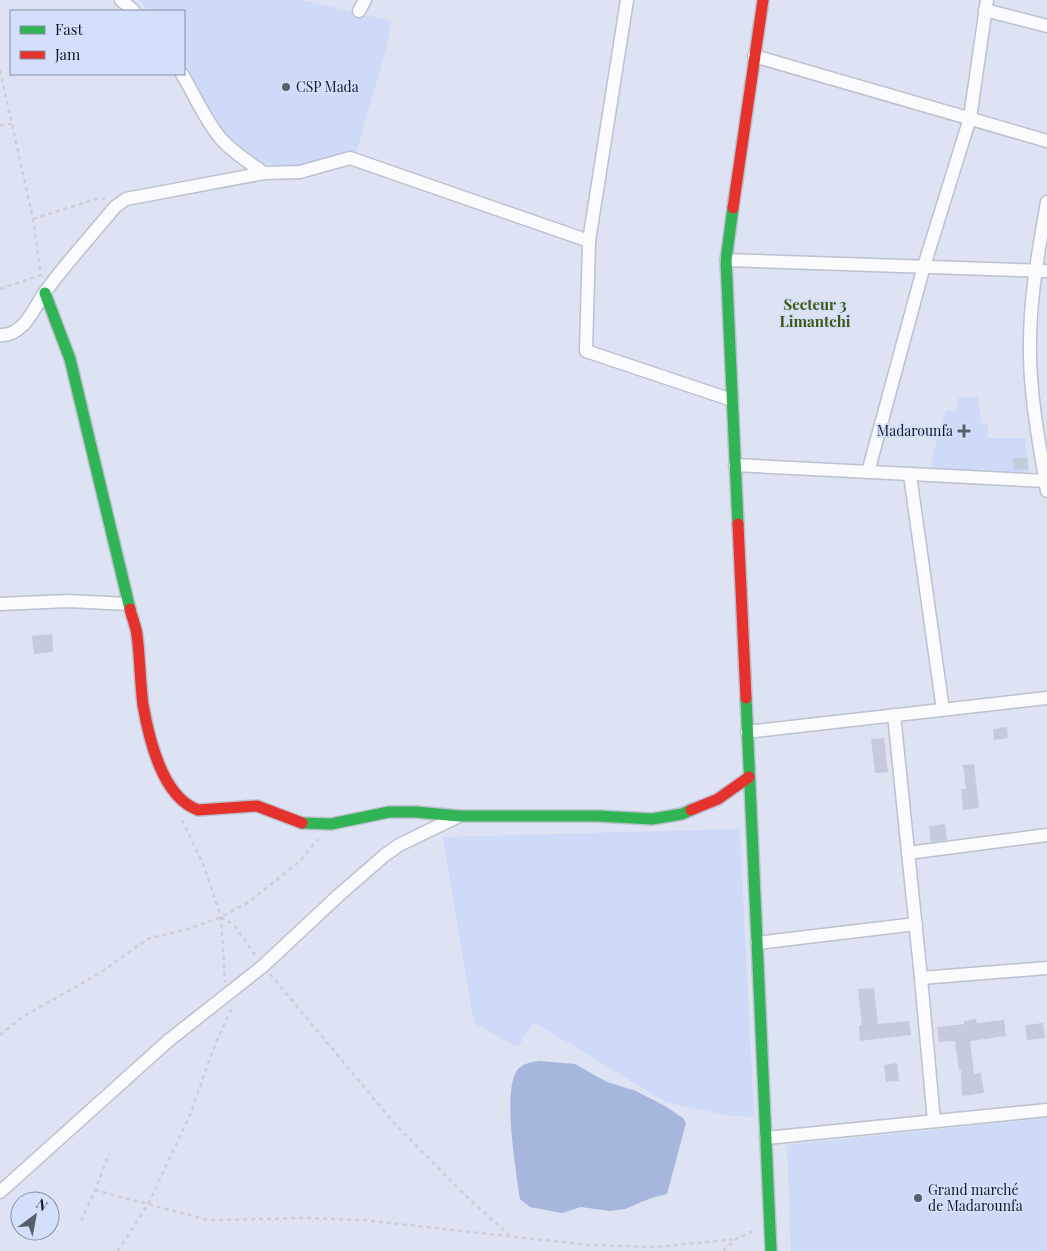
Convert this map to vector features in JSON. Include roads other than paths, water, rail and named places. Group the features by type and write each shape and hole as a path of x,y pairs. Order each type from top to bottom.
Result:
{"street":[{"path":"121,0 133,10"},
{"path":"627,0 590,241 586,351 732,400"},
{"path":"763,0 726,260 771,1251"},
{"path":"868,472 924,266 970,118 986,5 1047,26"},
{"path":"754,56 1047,141"},
{"path":"183,75 212,127 222,140 236,153 264,173"},
{"path":"1,336 12,333 23,325 33,313 44,293 115,207 126,199 264,173 300,172 350,158 590,241"},
{"path":"735,465 868,472 1046,486 1034,414 1030,344 1041,271 1047,202"},
{"path":"726,260 1041,271"},
{"path":"44,293 70,359 128,604 137,633 143,704 151,742 162,772 177,797 190,807 198,810 216,810 257,806 302,823 331,824 389,812 416,812 460,816 598,816 652,819 682,814 718,799 749,777"},
{"path":"910,475 943,710"},
{"path":"0,604 68,602 128,604"},
{"path":"747,732 1047,698"},
{"path":"894,715 934,1121"},
{"path":"0,1192 168,1041 231,999 263,966 385,855 399,845 460,816"},
{"path":"908,853 1047,835"},
{"path":"757,943 916,924"},
{"path":"921,978 1047,968"},
{"path":"766,1138 1047,1110"}],"place":[{"name":"CSP Mada","path":"286,87"},
{"name":"Madarounfa","path":"964,431"},
{"name":"Grand marché de Madarounfa","path":"918,1198"}],"district":[{"name":"Secteur 3 Limantchi","path":"815,314"}]}
